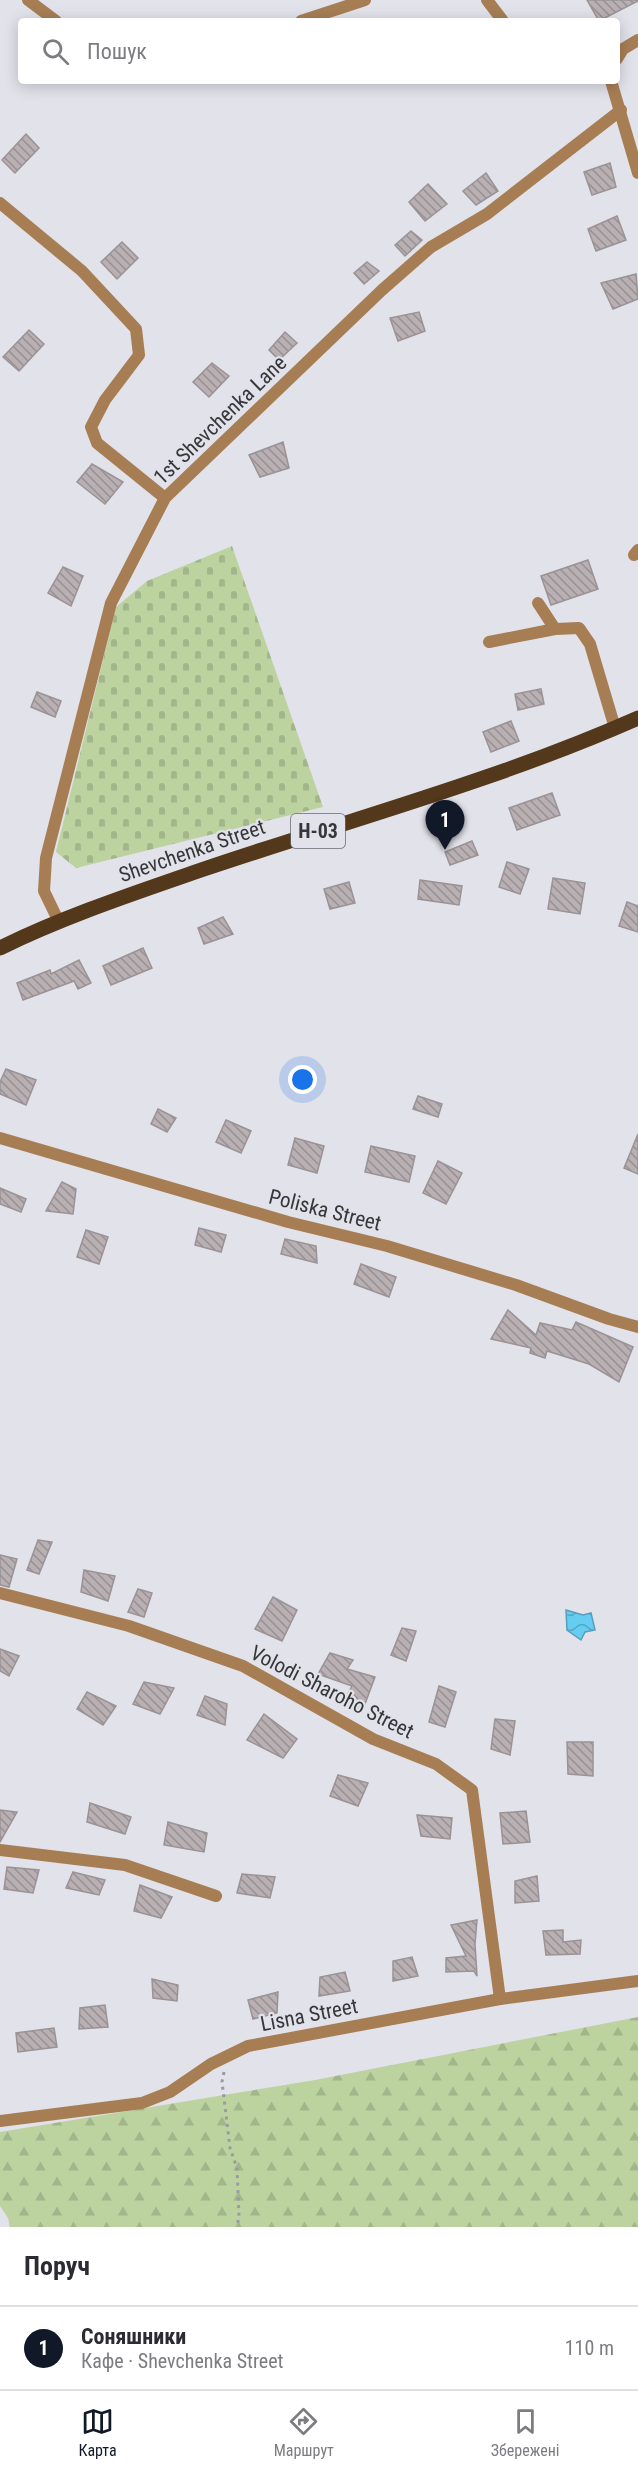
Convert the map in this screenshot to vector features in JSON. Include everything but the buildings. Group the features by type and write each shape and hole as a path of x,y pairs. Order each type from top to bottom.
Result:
{"main road":[{"name":"Shevchenka Street","path":"0,948 59,922 152,887 491,775 638,718"}],"street":[{"path":"28,0 52,18"},
{"path":"311,18 365,0"},
{"path":"488,0 501,18"},
{"path":"620,54 623,49 638,40"},
{"path":"611,84 621,110 638,174"},
{"name":"1st Shevchenka Lane","path":"59,922 44,891 46,858 111,603 165,498 382,290 431,247 487,214 621,110"},
{"path":"0,203 82,271 136,329 139,355 105,400 91,427 97,443 165,498"},
{"path":"538,603 555,629"},
{"path":"489,642 555,629 579,628 590,644 615,728"},
{"name":"Poliska Street","path":"0,1138 288,1222 398,1249 516,1285 609,1319 638,1327"},
{"name":"Volodi Sharoho Street","path":"0,1593 129,1626 243,1666 373,1739 436,1764 472,1790 500,1999"},
{"path":"0,1850 125,1865 216,1896"},
{"name":"Lisna Street","path":"0,2121 142,2103 170,2092 211,2064 248,2046 500,1999 638,1981"}],"path":[{"path":"228,2056 222,2082 230,2148 237,2168 239,2216 237,2227"}],"green space":[{"path":"232,546 323,807 76,868 56,852 116,607 147,581"},
{"path":"638,2017 638,2227 10,2227 8,2218 0,2206 0,2132 315,2080"}],"water":[{"path":"566,1610 583,1615 591,1613 595,1630 585,1632 581,1640 567,1630"}],"place":[{"name":"Соняшники","path":"445,850"}]}
